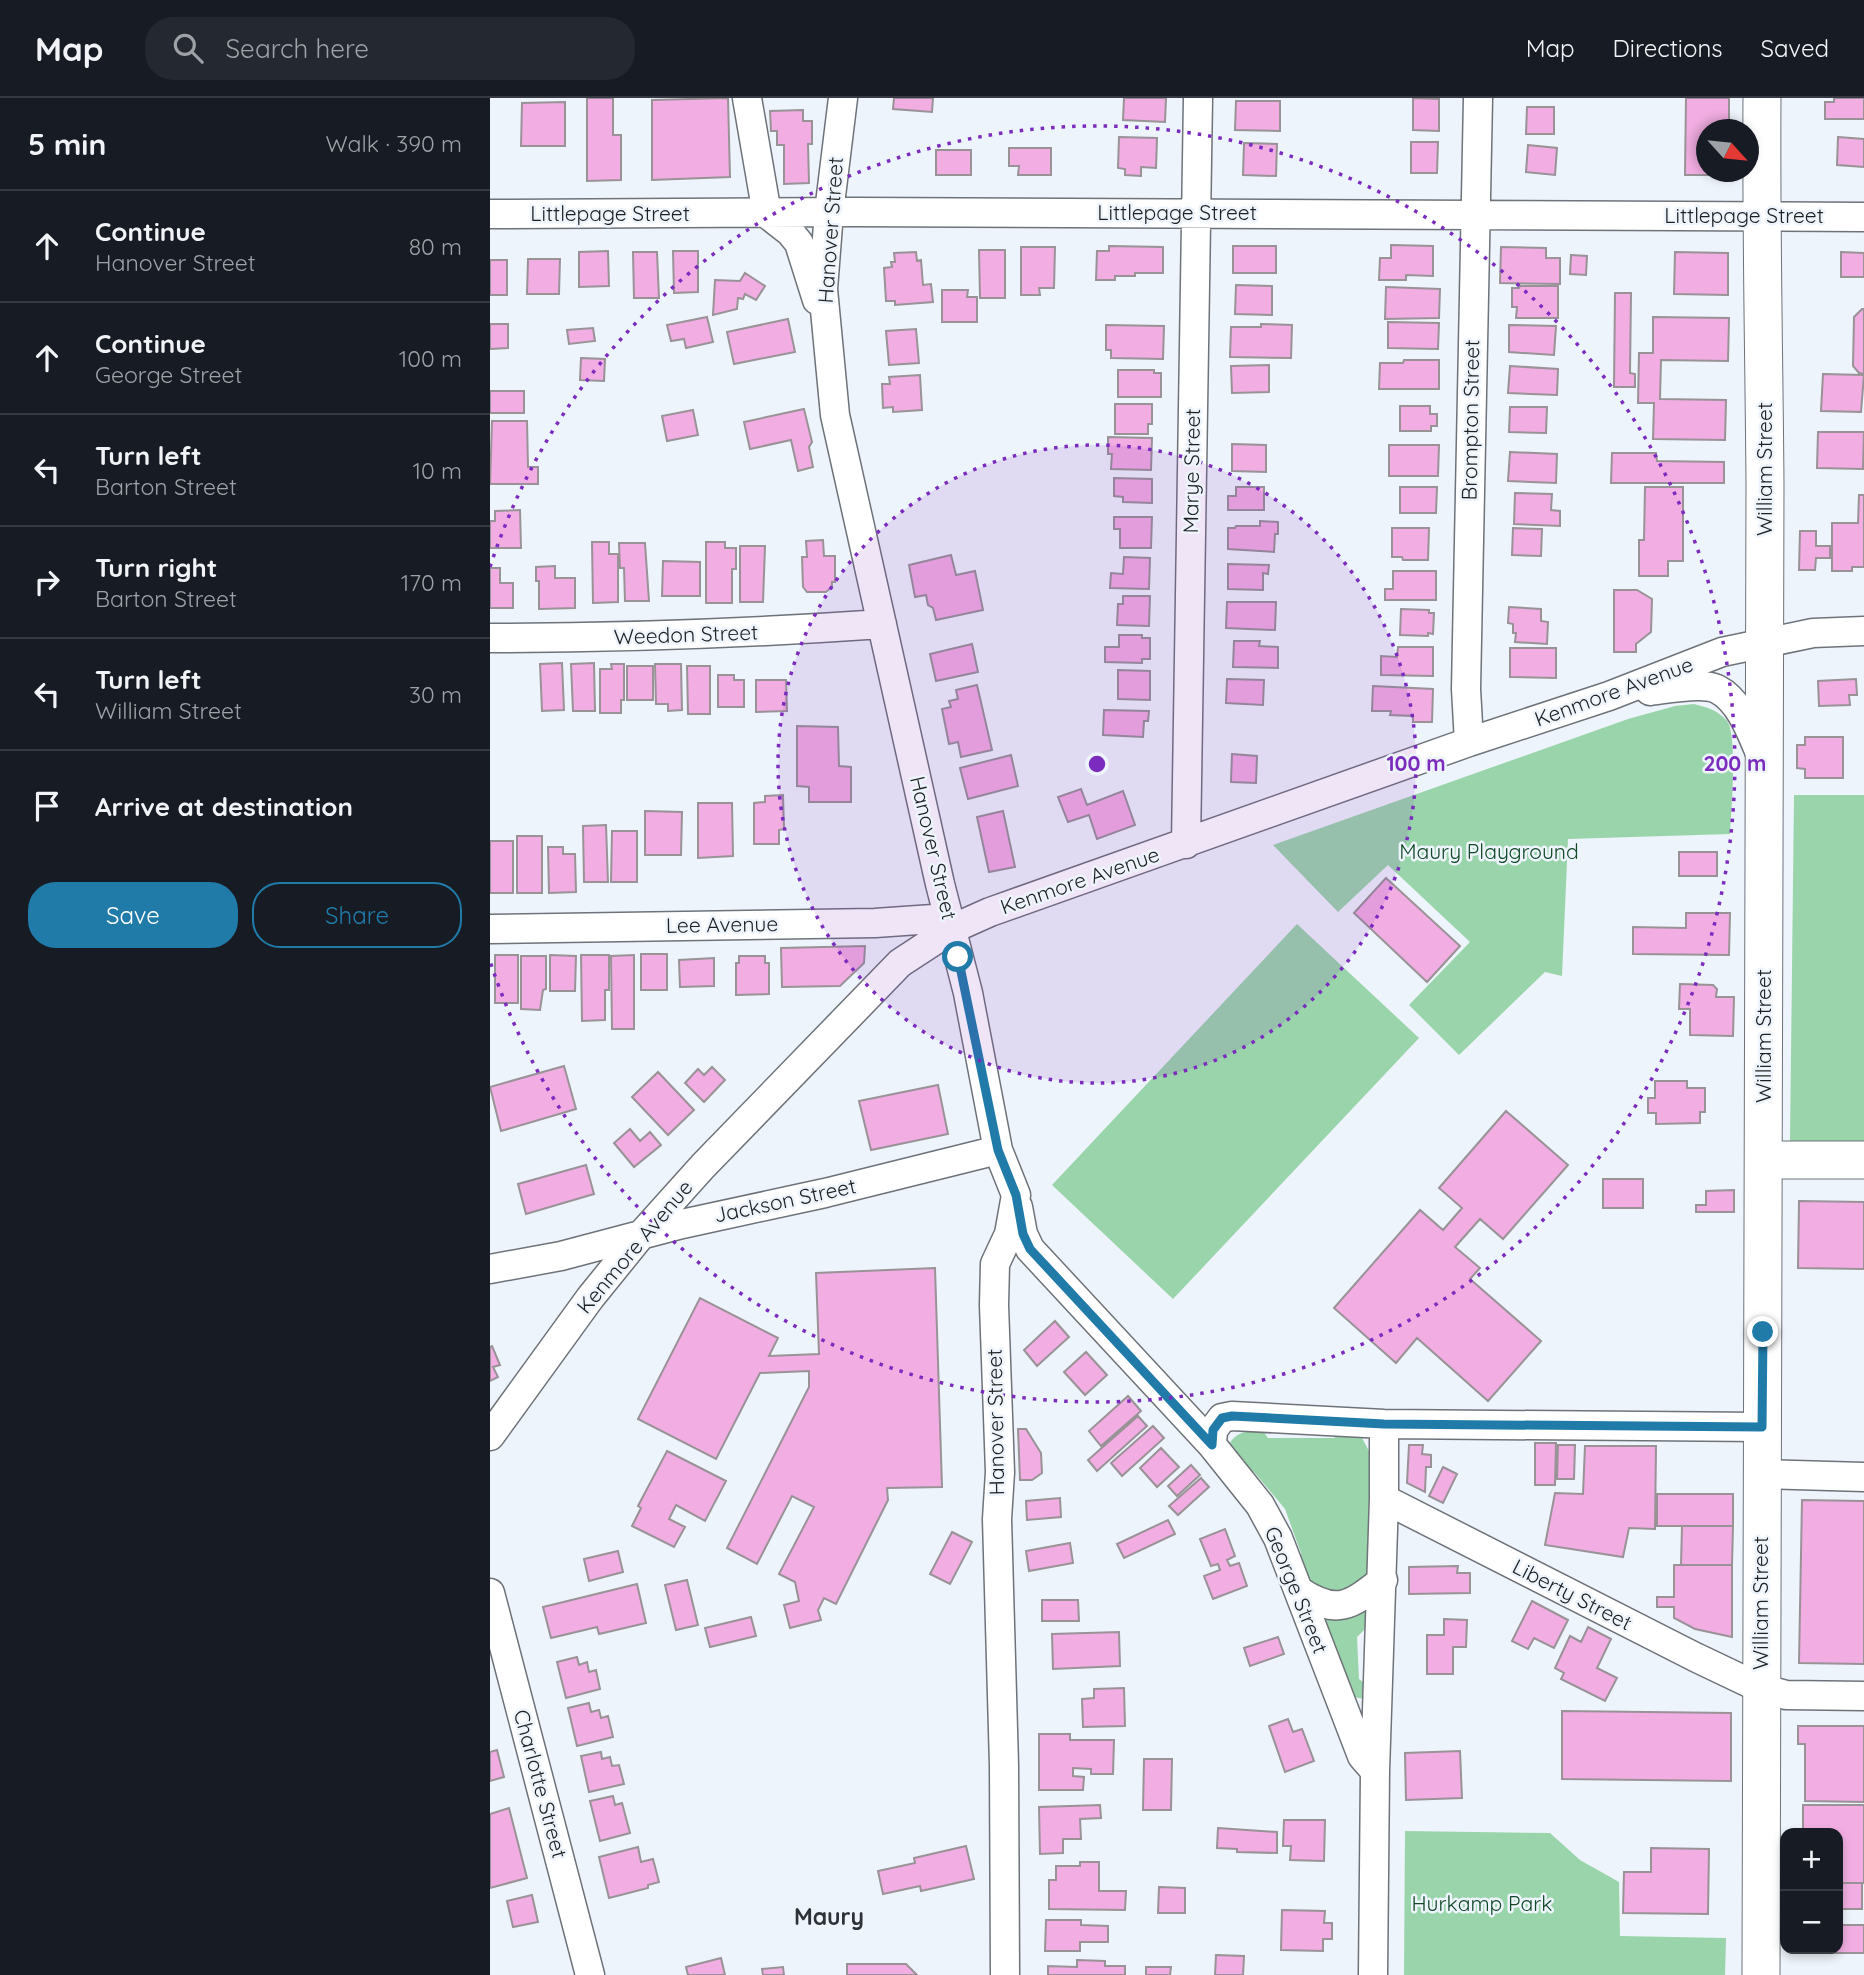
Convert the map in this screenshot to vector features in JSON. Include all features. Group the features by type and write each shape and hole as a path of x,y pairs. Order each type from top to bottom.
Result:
{"main road":[{"name":"William Street","path":"1760,1975 1765,1160 1765,339 1761,215 1762,98"},
{"path":"1765,1160 1864,1160"}],"street":[{"path":"747,98 767,214 790,232 799,243 827,330"},
{"name":"Hanover Street","path":"843,98 823,289 835,415 968,993 998,1150 1016,1195 1009,1234 995,1264 994,1305 1000,1472 997,1519 1004,1765 1005,1975"},
{"name":"Marye Street","path":"1186,844 1198,98"},
{"name":"Brompton Street","path":"1469,742 1466,690 1478,98"},
{"name":"Littlepage Street","path":"490,214 829,212 1864,217"},
{"name":"Weedon Street","path":"490,638 628,638 883,624"},
{"name":"Kenmore Avenue","path":"490,1436 590,1298 641,1235 703,1166 900,963 952,929 990,912 1469,742 1609,696 1722,652 1813,632 1864,631"},
{"path":"1609,696 1683,687 1716,688 1735,704 1763,761"},
{"name":"Lee Avenue","path":"490,929 875,923 933,919 952,929"},
{"name":"Jackson Street","path":"490,1269 561,1256 682,1224 825,1193 998,1150"},
{"name":"George Street","path":"1016,1195 1023,1234 1030,1249 1212,1445 1261,1505 1278,1538 1362,1756 1375,1771"},
{"path":"1212,1445 1213,1430 1222,1418 1232,1416 1384,1424 1762,1427"},
{"path":"1373,1975 1375,1771 1383,1580 1384,1424"},
{"path":"1762,1474 1864,1477"},
{"name":"Liberty Street","path":"1384,1499 1760,1688 1786,1695 1864,1696"},
{"path":"1299,1591 1315,1602 1341,1606 1359,1599 1383,1580"},
{"name":"Charlotte Street","path":"490,1593 590,1975"}],"green space":[{"name":"Maury Playground","path":"1694,704 1720,714 1730,729 1733,775 1730,834 1568,839 1562,976 1545,972 1459,1055 1409,1005 1470,942 1388,865 1338,912 1273,845 1628,719 1675,706"},
{"path":"1794,795 1864,795 1864,1141 1790,1141"},
{"path":"1297,924 1419,1038 1173,1299 1052,1185"},
{"path":"1263,1431 1268,1438 1334,1438 1342,1431 1362,1438 1369,1451 1369,1574 1351,1593 1312,1590 1297,1563 1301,1553 1285,1509 1254,1472 1243,1473 1228,1446 1239,1434"},
{"path":"1368,1605 1369,1625 1357,1637 1359,1679 1368,1686 1364,1699 1349,1696 1347,1689 1350,1683 1332,1639 1325,1637 1318,1615"},
{"name":"Hurkamp Park","path":"1405,1831 1550,1833 1580,1860 1619,1882 1620,1936 1726,1938 1725,1975 1404,1975"}],"building":[{"path":"587,98 613,98 613,135 621,135 621,180 587,181"},
{"path":"728,98 730,177 652,180 652,100"},
{"path":"894,98 933,98 932,112 893,109"},
{"path":"1124,98 1166,98 1165,122 1123,120"},
{"path":"1413,98 1439,99 1439,131 1413,130"},
{"path":"1686,98 1729,98 1729,119 1696,119 1696,175 1685,175"},
{"path":"1834,98 1864,98 1864,119 1825,119 1825,102 1834,102"},
{"path":"1236,101 1280,101 1280,131 1235,130"},
{"path":"565,102 565,146 521,146 522,103"},
{"path":"1527,107 1554,107 1554,134 1526,134"},
{"path":"803,110 803,121 812,121 812,144 808,144 809,183 784,184 784,145 777,145 777,131 771,131 770,111"},
{"path":"1119,137 1157,138 1156,168 1141,167 1141,176 1125,175 1125,169 1118,168"},
{"path":"1838,137 1864,139 1864,167 1837,165"},
{"path":"1411,142 1438,142 1437,173 1411,173"},
{"path":"1244,143 1277,144 1276,176 1243,175"},
{"path":"1528,145 1557,148 1555,175 1526,172"},
{"path":"1009,148 1051,148 1051,175 1018,175 1019,166 1009,166"},
{"path":"936,150 971,150 971,175 936,175"},
{"path":"1391,245 1433,246 1433,276 1406,275 1406,280 1379,280 1380,258 1391,258"},
{"path":"1109,246 1163,247 1163,273 1135,273 1135,276 1115,276 1115,280 1096,280 1097,251 1109,251"},
{"path":"1233,246 1276,246 1276,273 1233,273"},
{"path":"1021,247 1055,247 1054,288 1039,288 1040,295 1021,295"},
{"path":"1501,247 1546,248 1546,258 1560,258 1560,284 1500,283"},
{"path":"979,250 1005,250 1005,298 980,298"},
{"path":"608,251 609,286 579,287 579,252"},
{"path":"673,251 698,251 698,292 674,293"},
{"path":"633,252 657,252 659,298 634,298"},
{"path":"916,252 917,261 921,260 923,285 931,284 933,302 895,305 895,301 886,301 884,268 892,267 891,262 895,262 894,253"},
{"path":"1675,252 1728,253 1728,295 1674,294"},
{"path":"1841,252 1864,253 1864,277 1841,277"},
{"path":"1571,255 1587,256 1586,275 1570,274"},
{"path":"528,259 560,259 559,294 527,294"},
{"path":"490,260 507,260 507,295 490,295"},
{"path":"745,273 765,286 756,300 745,294 743,299 738,298 737,309 713,315 715,280 740,281"},
{"path":"1236,285 1272,286 1272,315 1235,314"},
{"path":"1558,286 1558,318 1516,318 1517,307 1512,307 1512,288"},
{"path":"1386,287 1440,289 1439,318 1385,319"},
{"path":"942,290 968,290 967,297 977,297 977,322 942,322"},
{"path":"1615,293 1631,293 1630,373 1635,374 1635,387 1614,387"},
{"path":"1862,309 1864,374 1859,373 1853,366 1854,317"},
{"path":"707,317 713,342 686,348 684,339 671,341 667,325"},
{"path":"1653,317 1729,318 1728,361 1661,360 1660,399 1726,400 1725,440 1653,439 1654,403 1638,403 1639,353 1653,353"},
{"path":"788,319 795,352 734,364 727,332"},
{"path":"1388,322 1439,323 1438,349 1388,348"},
{"path":"490,324 508,324 508,348 490,349"},
{"path":"1261,324 1292,325 1291,358 1230,357 1231,327 1261,327"},
{"path":"1106,325 1164,326 1163,359 1111,358 1111,350 1106,350"},
{"path":"1509,325 1556,326 1554,355 1509,352"},
{"path":"593,328 595,341 569,344 567,330"},
{"path":"916,329 919,363 889,365 886,331"},
{"path":"581,358 605,359 604,381 580,380"},
{"path":"1404,360 1439,360 1439,389 1379,389 1380,363 1403,363"},
{"path":"1269,365 1269,392 1232,393 1231,366"},
{"path":"1510,366 1558,369 1557,395 1508,393"},
{"path":"1118,370 1154,370 1154,373 1161,373 1161,397 1118,397"},
{"path":"1823,374 1864,375 1861,412 1821,411"},
{"path":"920,375 922,410 893,412 893,407 883,408 882,384 890,384 889,377"},
{"path":"490,391 524,391 524,413 490,413"},
{"path":"1115,404 1152,404 1152,424 1148,424 1148,434 1115,434"},
{"path":"1400,406 1430,406 1430,414 1437,414 1437,426 1431,426 1431,431 1400,431"},
{"path":"1510,407 1547,407 1546,433 1509,432"},
{"path":"804,409 812,442 809,447 813,467 798,471 791,440 750,449 744,422"},
{"path":"693,410 698,435 667,441 662,416"},
{"path":"492,421 527,421 528,467 538,467 538,484 490,484"},
{"path":"1818,432 1864,432 1863,469 1817,468"},
{"path":"1108,437 1152,438 1151,470 1111,469 1112,454 1108,454"},
{"path":"1232,444 1266,445 1266,472 1232,471"},
{"path":"1389,445 1439,445 1438,476 1389,476"},
{"path":"1510,452 1557,454 1556,483 1508,481"},
{"path":"1612,453 1656,453 1657,461 1724,462 1724,483 1611,483"},
{"path":"1114,478 1152,479 1152,503 1123,502 1123,497 1114,496"},
{"path":"1236,487 1264,487 1264,510 1228,510 1228,496 1236,496"},
{"path":"1400,487 1437,487 1436,513 1400,513"},
{"path":"1645,487 1683,487 1683,561 1668,561 1668,576 1639,576 1639,540 1644,540"},
{"path":"1515,493 1552,494 1551,510 1560,511 1560,526 1514,524"},
{"path":"1859,495 1864,495 1864,567 1852,567 1852,571 1832,571 1832,523 1858,523"},
{"path":"520,510 521,548 490,548 490,521 495,521 495,511"},
{"path":"1114,517 1152,517 1151,548 1120,548 1120,529 1114,529"},
{"path":"1260,521 1278,522 1274,552 1228,549 1228,528 1260,526"},
{"path":"1392,528 1429,528 1428,560 1392,557"},
{"path":"1513,528 1542,529 1541,556 1512,555"},
{"path":"1800,531 1816,531 1816,546 1830,546 1830,558 1816,558 1815,570 1799,570"},
{"path":"823,540 824,556 835,556 835,582 832,582 832,587 826,592 807,592 803,587 802,557 807,557 806,541"},
{"path":"592,542 609,542 609,554 618,554 618,602 593,603"},
{"path":"706,542 725,542 725,548 736,548 736,569 732,569 732,603 706,603"},
{"path":"619,543 645,543 649,601 625,601 624,568 620,568"},
{"path":"740,546 765,546 763,602 740,602"},
{"path":"951,555 956,575 975,571 983,610 936,620 926,595 915,597 909,565"},
{"path":"1124,557 1150,558 1149,589 1110,588 1111,573 1123,574"},
{"path":"663,561 700,562 700,596 662,596"},
{"path":"1228,564 1269,565 1268,574 1263,573 1263,590 1228,589"},
{"path":"555,566 555,578 575,578 575,608 539,609 536,567"},
{"path":"490,568 500,568 500,583 513,583 513,608 490,608"},
{"path":"1393,571 1436,571 1436,600 1385,600 1385,589 1393,589"},
{"path":"1614,590 1637,590 1652,599 1651,632 1636,644 1636,652 1614,652"},
{"path":"1123,596 1150,596 1149,626 1117,625 1118,604 1123,604"},
{"path":"1227,602 1276,602 1275,630 1226,628"},
{"path":"1509,607 1541,609 1541,621 1548,622 1547,644 1515,642 1513,624 1508,623"},
{"path":"1401,609 1429,610 1429,613 1434,613 1433,634 1400,635"},
{"path":"1119,635 1142,635 1142,638 1150,638 1150,659 1142,659 1142,663 1105,662 1105,647 1119,647"},
{"path":"1234,641 1260,641 1259,646 1278,647 1278,668 1233,667"},
{"path":"972,644 978,672 936,681 930,654"},
{"path":"1398,647 1433,647 1433,676 1381,675 1381,656 1397,657"},
{"path":"1510,648 1556,648 1556,678 1510,677"},
{"path":"562,663 564,710 542,711 540,664"},
{"path":"594,663 595,711 573,711 571,664"},
{"path":"611,664 624,664 624,700 621,700 621,713 600,713 600,669 612,669"},
{"path":"655,664 681,664 682,710 668,711 668,704 656,704"},
{"path":"627,666 653,666 653,700 627,700"},
{"path":"687,666 710,666 710,714 688,714"},
{"path":"1118,670 1150,671 1150,700 1118,699"},
{"path":"718,675 734,675 734,680 744,680 744,707 718,707"},
{"path":"1227,679 1264,680 1263,705 1226,703"},
{"path":"1856,679 1857,695 1849,695 1850,705 1819,706 1818,681"},
{"path":"756,680 786,680 787,711 756,712"},
{"path":"977,685 992,750 961,757 958,742 949,744 942,709 951,707 949,701 958,699 956,690"},
{"path":"1373,686 1433,689 1432,722 1413,722 1413,716 1390,715 1391,711 1372,711"},
{"path":"1104,710 1149,711 1148,721 1144,721 1143,737 1103,735"},
{"path":"797,726 838,727 839,766 851,767 851,802 809,802 809,787 797,786"},
{"path":"1805,737 1843,737 1843,778 1805,778 1805,769 1797,768 1797,745 1805,745"},
{"path":"1232,754 1257,756 1256,783 1231,782"},
{"path":"1011,755 1018,786 968,799 960,768"},
{"path":"1081,789 1087,805 1123,791 1135,825 1097,839 1089,815 1068,822 1058,797"},
{"path":"783,795 784,829 779,830 779,844 754,844 754,803 765,802 765,796"},
{"path":"698,803 732,803 733,856 698,858"},
{"path":"645,811 682,812 681,855 645,855"},
{"path":"1003,811 1015,867 989,872 977,817"},
{"path":"606,825 608,882 584,882 583,826"},
{"path":"612,831 637,831 637,882 611,882"},
{"path":"517,836 542,836 542,893 517,893"},
{"path":"490,841 513,841 513,893 490,893"},
{"path":"548,847 563,847 563,854 575,854 576,892 549,893"},
{"path":"1679,852 1717,852 1717,876 1679,876"},
{"path":"1386,878 1460,946 1427,982 1354,913"},
{"path":"1686,913 1730,913 1729,955 1633,954 1633,927 1686,928"},
{"path":"865,946 864,963 840,986 782,987 781,948"},
{"path":"641,954 667,954 667,990 641,990"},
{"path":"495,955 518,955 518,1003 495,1003"},
{"path":"550,955 576,956 575,991 550,991"},
{"path":"581,955 609,955 609,990 605,990 605,1020 582,1021"},
{"path":"634,955 634,1029 612,1029 611,956"},
{"path":"521,956 546,956 546,989 543,990 540,1010 521,1009"},
{"path":"739,956 765,956 765,963 769,963 769,994 736,995 736,963 739,963"},
{"path":"714,958 714,986 680,987 679,960"},
{"path":"1680,984 1713,985 1717,989 1716,997 1734,997 1733,1036 1690,1035 1690,1009 1679,1009"},
{"path":"564,1066 576,1109 501,1131 490,1087"},
{"path":"712,1067 725,1080 704,1102 685,1083 698,1069 704,1075"},
{"path":"658,1072 694,1110 668,1135 632,1097"},
{"path":"1655,1081 1687,1081 1687,1088 1705,1088 1705,1112 1700,1112 1700,1123 1656,1124 1656,1113 1648,1113 1648,1098 1655,1098"},
{"path":"938,1085 948,1134 871,1150 859,1101"},
{"path":"1506,1111 1568,1165 1503,1239 1480,1219 1455,1247 1480,1268 1470,1279 1541,1341 1488,1401 1417,1338 1396,1363 1334,1308 1420,1210 1443,1230 1462,1208 1439,1188"},
{"path":"630,1129 640,1141 650,1132 661,1145 634,1167 614,1143"},
{"path":"586,1165 594,1194 526,1214 518,1184"},
{"path":"1603,1179 1643,1179 1643,1208 1603,1208"},
{"path":"1734,1190 1734,1212 1696,1212 1696,1205 1706,1205 1706,1191"},
{"path":"1799,1201 1864,1202 1864,1269 1798,1268"},
{"path":"935,1268 942,1487 887,1488 888,1500 836,1604 824,1598 818,1610 821,1620 790,1628 784,1605 799,1601 795,1582 779,1574 814,1507 792,1496 757,1564 727,1548 809,1387 809,1371 760,1373 716,1459 638,1419 700,1298 778,1338 769,1356 819,1354 816,1273"},
{"path":"1055,1321 1069,1337 1037,1366 1024,1350"},
{"path":"492,1346 500,1365 493,1367 498,1377 490,1381 490,1347"},
{"path":"1086,1352 1107,1375 1085,1395 1064,1372"},
{"path":"1128,1396 1141,1411 1101,1446 1089,1431"},
{"path":"1138,1416 1147,1426 1097,1471 1088,1460"},
{"path":"1153,1426 1164,1438 1122,1476 1111,1463"},
{"path":"1018,1429 1026,1429 1041,1453 1042,1473 1032,1480 1020,1480"},
{"path":"1535,1443 1556,1443 1555,1485 1535,1485"},
{"path":"1409,1445 1423,1445 1422,1454 1431,1455 1431,1467 1426,1467 1425,1492 1407,1483"},
{"path":"1558,1445 1575,1445 1574,1479 1557,1479"},
{"path":"1585,1446 1656,1446 1655,1529 1629,1528 1623,1557 1545,1545 1555,1493 1583,1494"},
{"path":"1161,1448 1179,1467 1157,1487 1140,1468"},
{"path":"667,1451 726,1481 705,1521 676,1505 669,1519 685,1527 674,1547 632,1526 641,1508 638,1506"},
{"path":"1191,1465 1200,1475 1177,1496 1168,1486"},
{"path":"1443,1467 1457,1474 1443,1503 1429,1496"},
{"path":"1201,1478 1209,1487 1178,1515 1169,1506"},
{"path":"1657,1494 1733,1494 1733,1526 1657,1526"},
{"path":"1060,1498 1061,1517 1027,1520 1026,1501"},
{"path":"1802,1500 1864,1501 1864,1664 1799,1663"},
{"path":"1168,1520 1175,1534 1124,1558 1117,1544"},
{"path":"1682,1526 1733,1526 1732,1565 1681,1565"},
{"path":"1225,1529 1235,1556 1227,1560 1230,1566 1239,1563 1247,1586 1213,1599 1204,1576 1220,1570 1218,1564 1211,1566 1200,1539"},
{"path":"952,1532 972,1542 950,1584 930,1574"},
{"path":"1070,1543 1073,1563 1029,1571 1026,1551"},
{"path":"618,1551 623,1572 589,1581 584,1559"},
{"path":"1674,1565 1732,1565 1732,1637 1695,1629 1674,1618 1674,1607 1657,1607 1657,1597 1674,1597"},
{"path":"1458,1566 1457,1573 1470,1573 1470,1593 1409,1594 1409,1567"},
{"path":"687,1580 698,1625 676,1630 665,1585"},
{"path":"637,1584 646,1623 599,1634 597,1627 551,1638 543,1607"},
{"path":"1042,1600 1078,1600 1079,1621 1042,1621"},
{"path":"1532,1601 1568,1620 1554,1648 1534,1638 1528,1649 1512,1641"},
{"path":"751,1617 756,1636 710,1647 705,1628"},
{"path":"1444,1619 1467,1620 1466,1647 1453,1647 1453,1674 1427,1674 1427,1635 1444,1635"},
{"path":"1588,1627 1611,1639 1597,1668 1617,1678 1605,1701 1561,1679 1564,1673 1555,1668 1570,1636 1581,1642"},
{"path":"1119,1632 1120,1666 1053,1669 1052,1634"},
{"path":"1278,1637 1284,1654 1250,1666 1244,1648"},
{"path":"577,1657 579,1665 587,1662 589,1672 596,1670 600,1689 566,1698 557,1662"},
{"path":"1124,1688 1125,1726 1083,1727 1082,1699 1094,1698 1094,1689"},
{"path":"589,1703 591,1712 599,1710 601,1718 608,1716 613,1737 577,1746 568,1708"},
{"path":"1562,1711 1731,1713 1731,1781 1562,1779"},
{"path":"1288,1719 1293,1732 1302,1729 1314,1761 1285,1772 1269,1726"},
{"path":"1798,1726 1864,1726 1864,1802 1805,1801 1805,1744 1798,1744"},
{"path":"1039,1734 1070,1734 1070,1740 1114,1740 1113,1774 1091,1774 1091,1769 1073,1768 1073,1776 1084,1777 1083,1790 1039,1790"},
{"path":"497,1750 504,1777 490,1781 490,1752"},
{"path":"1460,1751 1462,1798 1406,1800 1405,1753"},
{"path":"601,1752 602,1759 610,1757 612,1766 619,1765 624,1784 589,1792 581,1756"},
{"path":"1144,1759 1172,1759 1171,1810 1143,1810"},
{"path":"613,1796 615,1805 622,1803 630,1833 600,1841 590,1801"},
{"path":"1100,1805 1101,1818 1080,1819 1081,1839 1063,1839 1063,1853 1040,1854 1039,1807"},
{"path":"1803,1805 1864,1805 1864,1883 1843,1883 1843,1828 1803,1828"},
{"path":"509,1808 527,1878 490,1888 490,1814"},
{"path":"1284,1820 1325,1820 1324,1861 1290,1860 1291,1846 1283,1846"},
{"path":"1218,1828 1277,1832 1277,1853 1237,1852 1237,1849 1217,1848"},
{"path":"966,1846 974,1879 921,1891 920,1886 883,1894 878,1871 915,1863 914,1858"},
{"path":"638,1847 641,1862 653,1859 659,1882 648,1885 648,1888 609,1898 599,1857"},
{"path":"1651,1848 1709,1849 1708,1914 1623,1913 1624,1872 1651,1872"},
{"path":"1080,1862 1099,1862 1099,1891 1126,1891 1125,1910 1049,1909 1049,1880 1056,1880 1056,1866 1080,1866"},
{"path":"1843,1883 1862,1883 1862,1909 1843,1909"},
{"path":"1159,1887 1185,1888 1185,1913 1158,1913"},
{"path":"532,1895 538,1922 513,1927 507,1901"},
{"path":"1282,1910 1325,1911 1324,1923 1332,1923 1332,1939 1323,1939 1323,1951 1281,1950"},
{"path":"1046,1920 1081,1920 1081,1925 1108,1926 1108,1942 1080,1942 1080,1951 1045,1951"},
{"path":"1843,1925 1864,1925 1864,1953 1843,1953"},
{"path":"1216,1955 1244,1956 1243,1975 1215,1975"},
{"path":"721,1958 725,1975 688,1975 686,1967"},
{"path":"1077,1960 1105,1961 1105,1966 1125,1966 1125,1975 1048,1975 1048,1966 1077,1967"},
{"path":"847,1964 906,1964 917,1975 847,1975"},
{"path":"783,1967 784,1975 763,1975 762,1969"},
{"path":"1146,1967 1171,1967 1170,1975 1146,1975"}],"district":[{"name":"Maury","path":"829,1917"}],"route":[{"path":"958,957 968,993 998,1150 1016,1195 1023,1234 1030,1249 1212,1445 1213,1430 1222,1418 1232,1416 1384,1424 1762,1427 1763,1332"}]}
